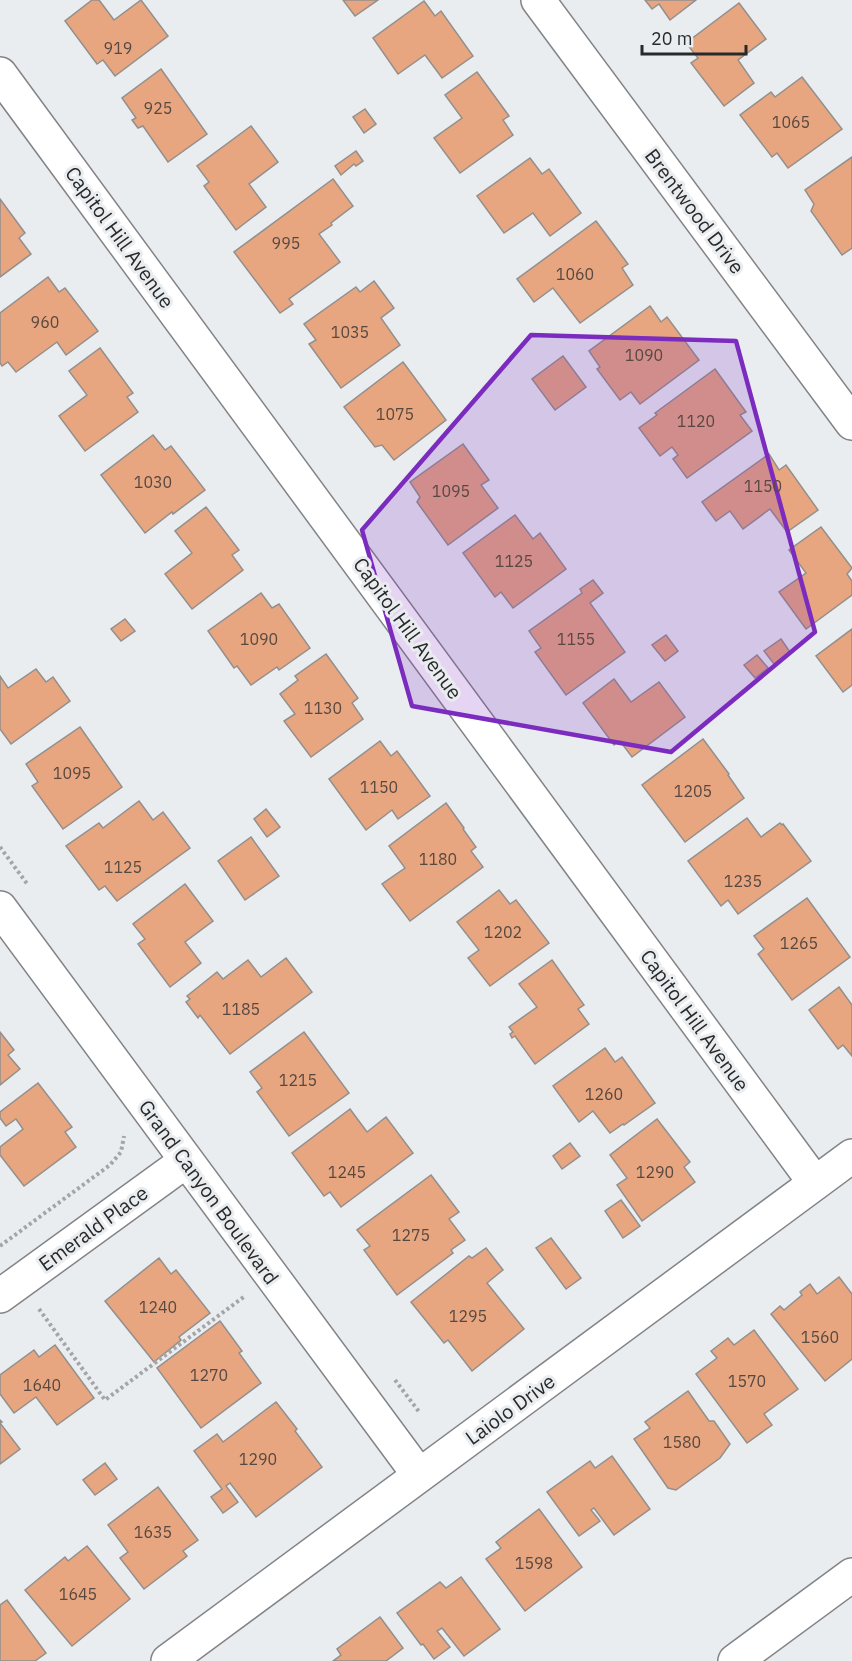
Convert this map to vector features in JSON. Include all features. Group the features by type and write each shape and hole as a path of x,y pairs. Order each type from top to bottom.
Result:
{"street":[{"name":"Brentwood Drive","path":"538,0 852,423"},
{"name":"Capitol Hill Avenue","path":"0,74 815,1184"},
{"name":"Grand Canyon Boulevard","path":"0,908 419,1475"},
{"name":"Laiolo Drive","path":"168,1661 852,1156"},
{"name":"Emerald Place","path":"0,1296 186,1161"},
{"path":"735,1661 852,1575"}],"path":[{"path":"0,1246 110,1165 121,1152 123,1128"},
{"path":"38,1308 105,1400 249,1293"}],"highlighted area":[{"path":"531,335 736,341 815,632 671,752 412,706 362,530"}],"building":[{"path":"92,0 99,0 114,20 141,0 168,36 115,76 103,60 97,64 65,21"},
{"path":"343,0 378,0 355,16"},
{"path":"645,0 696,0 670,20 659,4 652,9"},
{"path":"424,1 435,16 441,11 473,56 442,78 425,55 398,74 373,38"},
{"path":"739,3 766,39 738,60 754,83 724,106 691,63 698,58 686,43"},
{"path":"161,69 207,134 168,162 143,126 138,128 132,120 136,118 122,98"},
{"path":"477,72 509,116 503,120 513,135 460,173 434,138 462,118 445,95"},
{"path":"802,77 842,129 788,168 777,153 772,157 740,115 771,92 775,97"},
{"path":"365,109 376,124 364,133 353,117"},
{"path":"251,126 278,162 249,184 266,207 236,230 204,186 209,182 197,166"},
{"path":"356,151 363,161 356,166 354,164 341,175 335,166"},
{"path":"852,157 852,248 842,255 811,211 814,204 805,190"},
{"path":"530,158 542,174 549,169 581,213 550,236 533,213 504,233 477,196"},
{"path":"333,179 353,206 319,234 340,262 289,299 293,304 280,313 234,252"},
{"path":"0,199 25,233 19,238 31,254 0,277"},
{"path":"596,221 628,264 622,268 633,285 580,323 553,288 534,302 517,279"},
{"path":"48,277 59,292 65,288 98,331 66,355 57,342 16,372 8,362 2,366 0,363 0,313"},
{"path":"374,281 394,308 381,318 400,345 341,388 309,344 316,340 304,324 356,287 360,292"},
{"path":"650,306 661,322 667,317 699,360 640,404 631,392 620,400 597,369 600,367 589,351"},
{"path":"100,348 133,393 127,397 138,412 85,451 59,416 87,395 69,371"},
{"path":"563,356 586,387 555,410 532,379"},
{"path":"403,362 446,420 394,460 382,445 375,447 344,407"},
{"path":"715,369 746,412 740,415 752,431 687,478 673,459 678,455 672,447 660,456 639,428 657,415 655,413"},
{"path":"153,435 165,450 171,446 205,490 145,533 101,475"},
{"path":"463,444 489,480 481,485 498,508 448,545 417,502 420,497 410,482"},
{"path":"769,454 779,470 786,465 818,510 787,532 770,509 743,529 730,511 716,521 702,502"},
{"path":"206,507 239,550 232,555 243,570 192,609 165,574 192,553 175,531"},
{"path":"515,515 533,539 540,533 566,569 513,608 501,592 495,597 463,553"},
{"path":"821,527 852,568 847,574 852,581 852,595 806,629 779,592 806,573 789,550"},
{"path":"593,580 603,593 590,603 625,652 566,695 535,652 541,648 529,631 582,593 580,589"},
{"path":"261,593 272,608 279,604 310,648 279,670 277,667 251,685 237,666 234,668 208,631"},
{"path":"125,619 135,631 121,641 111,629"},
{"path":"852,629 852,685 843,692 816,656"},
{"path":"666,635 678,651 665,661 652,645"},
{"path":"781,639 790,652 774,664 764,651"},
{"path":"326,654 358,698 352,703 363,719 311,757 284,721 295,714 280,694 298,680 295,676"},
{"path":"757,655 768,668 755,678 744,665"},
{"path":"36,669 46,682 53,677 70,701 11,744 0,729 0,676 8,688"},
{"path":"614,679 631,702 659,682 685,717 632,757 620,741 614,745 583,703"},
{"path":"80,727 122,787 63,829 32,786 38,782 26,764"},
{"path":"703,739 744,798 685,842 642,785"},
{"path":"380,741 391,756 397,751 430,796 398,819 392,810 366,830 329,779"},
{"path":"139,801 153,820 163,812 190,848 117,901 105,886 99,890 66,846 99,823 103,828"},
{"path":"446,803 476,847 471,851 483,867 410,921 382,884 405,868 389,846"},
{"path":"266,809 280,827 267,837 254,819"},
{"path":"747,818 761,837 780,823 783,824 811,861 738,914 728,900 721,906 688,861"},
{"path":"251,837 279,876 245,900 218,861"},
{"path":"185,884 213,921 185,942 201,963 170,987 138,944 145,939 133,924"},
{"path":"499,890 510,904 516,900 549,943 490,986 468,958 479,950 457,922"},
{"path":"807,898 850,957 792,1000 758,954 764,949 754,936"},
{"path":"286,958 312,992 230,1054 200,1015 198,1018 186,1002 190,999 187,996 217,972 223,979 248,960 261,977"},
{"path":"552,960 584,1005 578,1009 589,1024 535,1064 515,1036 512,1038 510,1034 513,1032 509,1027 537,1007 519,984"},
{"path":"839,987 852,1005 852,1056 843,1045 838,1049 809,1010"},
{"path":"0,1032 14,1050 8,1055 20,1069 0,1085"},
{"path":"304,1032 349,1093 289,1136 257,1092 262,1088 250,1072"},
{"path":"605,1048 615,1062 622,1057 655,1103 610,1133 593,1111 579,1122 553,1086"},
{"path":"38,1083 72,1127 65,1132 76,1147 24,1186 0,1155 0,1147 23,1129 16,1119 6,1126 0,1118 0,1112"},
{"path":"350,1109 367,1132 386,1117 413,1153 341,1207 330,1192 324,1196 292,1153"},
{"path":"657,1119 690,1162 684,1167 695,1182 642,1221 617,1185 627,1178 610,1155"},
{"path":"570,1143 580,1156 562,1169 553,1156"},
{"path":"431,1175 459,1212 449,1219 465,1240 451,1250 453,1253 397,1295 364,1250 370,1246 357,1230"},
{"path":"621,1200 640,1226 623,1238 605,1211"},
{"path":"551,1238 581,1278 566,1289 536,1248"},
{"path":"486,1248 503,1270 487,1283 524,1329 472,1371 448,1340 444,1343 411,1302 469,1256 472,1258"},
{"path":"159,1258 171,1274 176,1270 210,1313 179,1337 181,1340 154,1362 105,1301"},
{"path":"839,1277 852,1294 852,1359 825,1381 771,1314 780,1306 784,1310 802,1295 800,1292 810,1284 817,1294"},
{"path":"220,1321 242,1351 239,1353 261,1383 201,1428 157,1368"},
{"path":"754,1330 798,1389 764,1414 772,1425 747,1443 696,1374 717,1358 711,1351 728,1338 734,1345"},
{"path":"55,1345 94,1398 57,1425 36,1397 14,1413 0,1394 0,1375 34,1350 39,1357"},
{"path":"688,1391 709,1421 714,1421 730,1444 720,1458 676,1490 668,1488 634,1439 650,1428 645,1422"},
{"path":"276,1402 322,1467 256,1517 230,1483 226,1486 238,1502 223,1513 211,1497 222,1489 194,1451 217,1434 223,1442"},
{"path":"0,1423 20,1449 0,1464"},
{"path":"612,1456 650,1509 614,1535 594,1508 591,1510 600,1521 579,1536 547,1492 590,1461 595,1468"},
{"path":"105,1463 117,1479 95,1495 83,1480"},
{"path":"158,1487 198,1540 183,1551 187,1556 144,1589 120,1558 128,1552 108,1525"},
{"path":"539,1509 582,1567 525,1611 486,1559 501,1548 496,1542"},
{"path":"87,1546 130,1599 72,1646 25,1590 65,1557 68,1561"},
{"path":"461,1577 500,1629 464,1656 442,1628 437,1631 450,1647 434,1659 397,1613 440,1582 446,1588"},
{"path":"7,1600 46,1653 35,1661 0,1661 0,1605"},
{"path":"380,1617 403,1648 386,1661 333,1661 341,1655 337,1649"}]}
